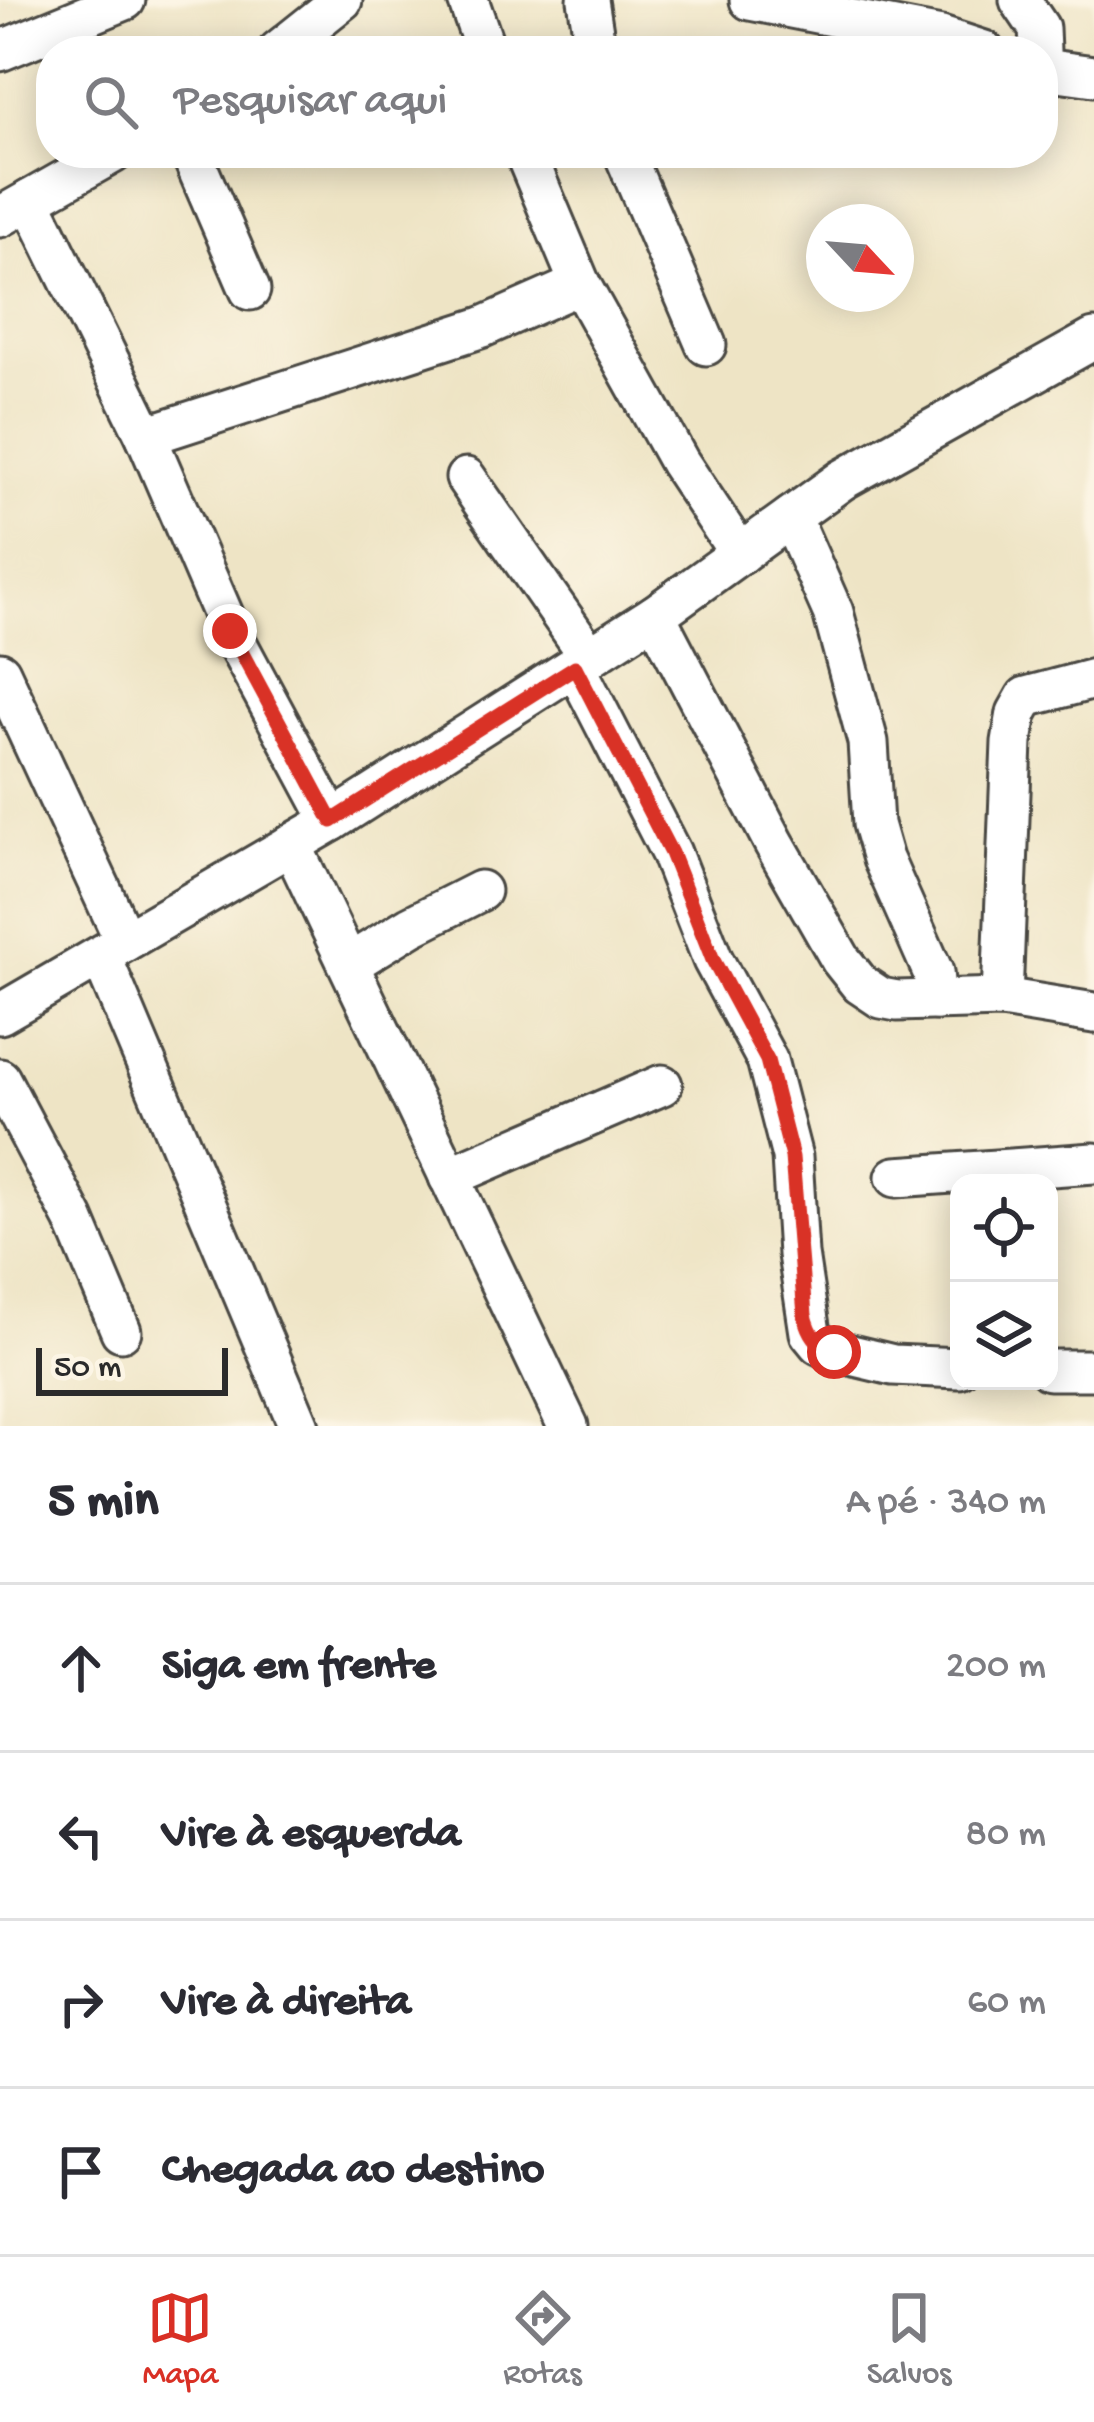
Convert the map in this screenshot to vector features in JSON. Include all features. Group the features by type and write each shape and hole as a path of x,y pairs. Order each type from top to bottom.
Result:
{"street":[{"path":"36,36 124,0"},
{"path":"297,36 342,0"},
{"path":"468,0 481,36"},
{"path":"588,0 594,36"},
{"path":"751,0 936,36"},
{"path":"1020,0 1039,36"},
{"path":"0,51 36,36"},
{"path":"1058,71 1094,76"},
{"path":"87,168 15,209 146,436 230,631 332,821"},
{"path":"197,168 250,290"},
{"path":"531,168 580,284 679,462 740,554"},
{"path":"630,168 706,345"},
{"path":"146,436 483,327 580,284"},
{"path":"0,1014 332,821 656,615 842,480 1094,339"},
{"path":"466,478 582,662 671,853 713,960 767,1060 792,1157 798,1254 810,1333 834,1352 893,1365 950,1368"},
{"path":"791,517 833,612 868,742 873,824 883,859 934,972 936,1000"},
{"path":"656,615 773,843 860,984 880,998 1002,998 1094,1013"},
{"path":"0,672 299,1426"},
{"path":"1002,998 1017,713 1026,698 1094,679"},
{"path":"291,844 568,1426"},
{"path":"350,964 480,891"},
{"path":"0,1079 74,1219 121,1331"},
{"path":"449,1178 662,1085"},
{"path":"896,1177 1094,1162"},
{"path":"1058,1370 1094,1370"}],"route":[{"path":"230,631 332,821 575,667 671,853 713,960 767,1060 792,1157 805,1315 810,1333 834,1352"}]}
